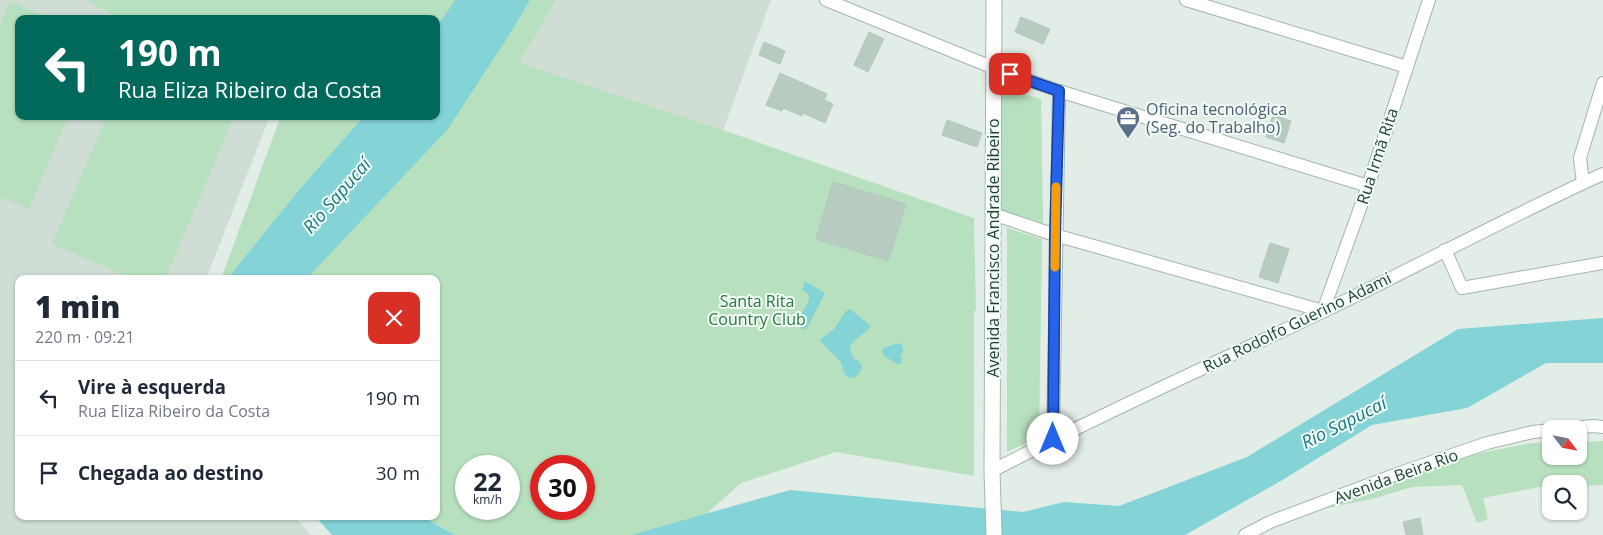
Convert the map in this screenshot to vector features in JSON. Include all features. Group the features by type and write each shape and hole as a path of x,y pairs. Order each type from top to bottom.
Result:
{"main road":[{"name":"Avenida Francisco Andrade Ribeiro","path":"994,0 992,471 994,535"}],"street":[{"path":"826,0 994,68 1059,91 1368,186"},
{"path":"1186,0 1219,5 1407,67"},
{"name":"Rua Irmã Rita","path":"1323,311 1368,186 1429,0"},
{"path":"1582,183 1580,158 1603,83"},
{"path":"1053,439 1055,235 1059,91"},
{"name":"Rua Rodolfo Guerino Adami","path":"992,471 1053,439 1323,311 1603,174"},
{"path":"993,214 1055,235 1323,311"},
{"path":"1445,250 1462,288 1603,263"},
{"path":"1588,426 1603,427"},
{"name":"Avenida Beira Rio","path":"1245,535 1270,522 1397,474 1487,444 1542,431"}],"shaded area":[{"path":"0,0 145,0 178,15 15,15 15,120 268,120 208,275 15,275 15,520 298,520 311,535 0,535"},
{"path":"556,0 771,0 723,130 518,63"}],"green space":[{"path":"87,0 455,0 440,22 440,15 113,15"},
{"name":"Santa Rita Country Club","path":"530,0 556,0 519,63 723,130 974,218 976,311 974,311 974,476 836,452 741,483 705,515 631,535 455,535 428,520 440,520 440,275 311,275 510,34"},
{"path":"10,1 43,15 15,15 15,120 66,120 29,209 0,197 0,25"},
{"path":"1002,88 1041,99 1043,223 1001,210"},
{"path":"105,120 228,120 232,122 167,275 124,275 52,244"},
{"path":"278,120 360,120 298,191 230,275 222,275 279,121"},
{"path":"1007,228 1042,239 1039,437 1007,452"},
{"path":"1603,441 1603,485 1587,486 1587,475 1542,475 1542,487 1483,498 1488,519 1477,523 1462,485 1412,487 1372,499 1327,508 1326,503 1415,472 1460,458 1528,444 1542,443 1542,465 1588,465 1588,442"}],"water":[{"name":"Rio Sapucaí","path":"455,0 530,0 447,130 311,275 230,275 298,191 360,120 440,120 440,22"},
{"path":"805,281 825,293 806,330 796,325 809,300 809,295 802,290"},
{"path":"850,309 871,326 850,346 854,359 859,361 862,367 859,374 854,378 848,377 844,373 841,362 820,341 834,329 846,311"},
{"name":"Rio Sapucaí","path":"1603,318 1603,363 1546,363 1467,408 1372,425 1279,482 1185,535 631,535 790,490 1023,512 1064,502 1119,506 1247,457 1458,329"},
{"path":"900,343 903,347 903,352 900,355 902,361 900,364 897,364 883,355 882,350 885,347"},
{"path":"319,520 428,520 455,535 332,535"}],"building":[{"path":"1021,17 1050,29 1043,44 1015,32"},
{"path":"869,32 884,39 868,72 854,65"},
{"path":"764,42 785,51 780,64 759,55"},
{"path":"780,73 827,94 824,100 833,104 825,123 803,113 802,116 783,108 782,111 766,105"},
{"path":"1273,115 1291,121 1284,143 1266,137"},
{"path":"947,120 982,133 977,147 942,135"},
{"path":"833,182 906,204 888,261 816,239"},
{"path":"1270,243 1289,249 1278,283 1259,277"},
{"path":"1420,518 1423,535 1406,535 1403,522"}],"slow traffic":[{"path":"1055,267 1056,187"}],"place":[{"name":"Oficina tecnológica (Seg. do Trabalho)","path":"1128,139"}],"route":[{"path":"1010,74 1059,91 1055,235 1053,439"}]}
